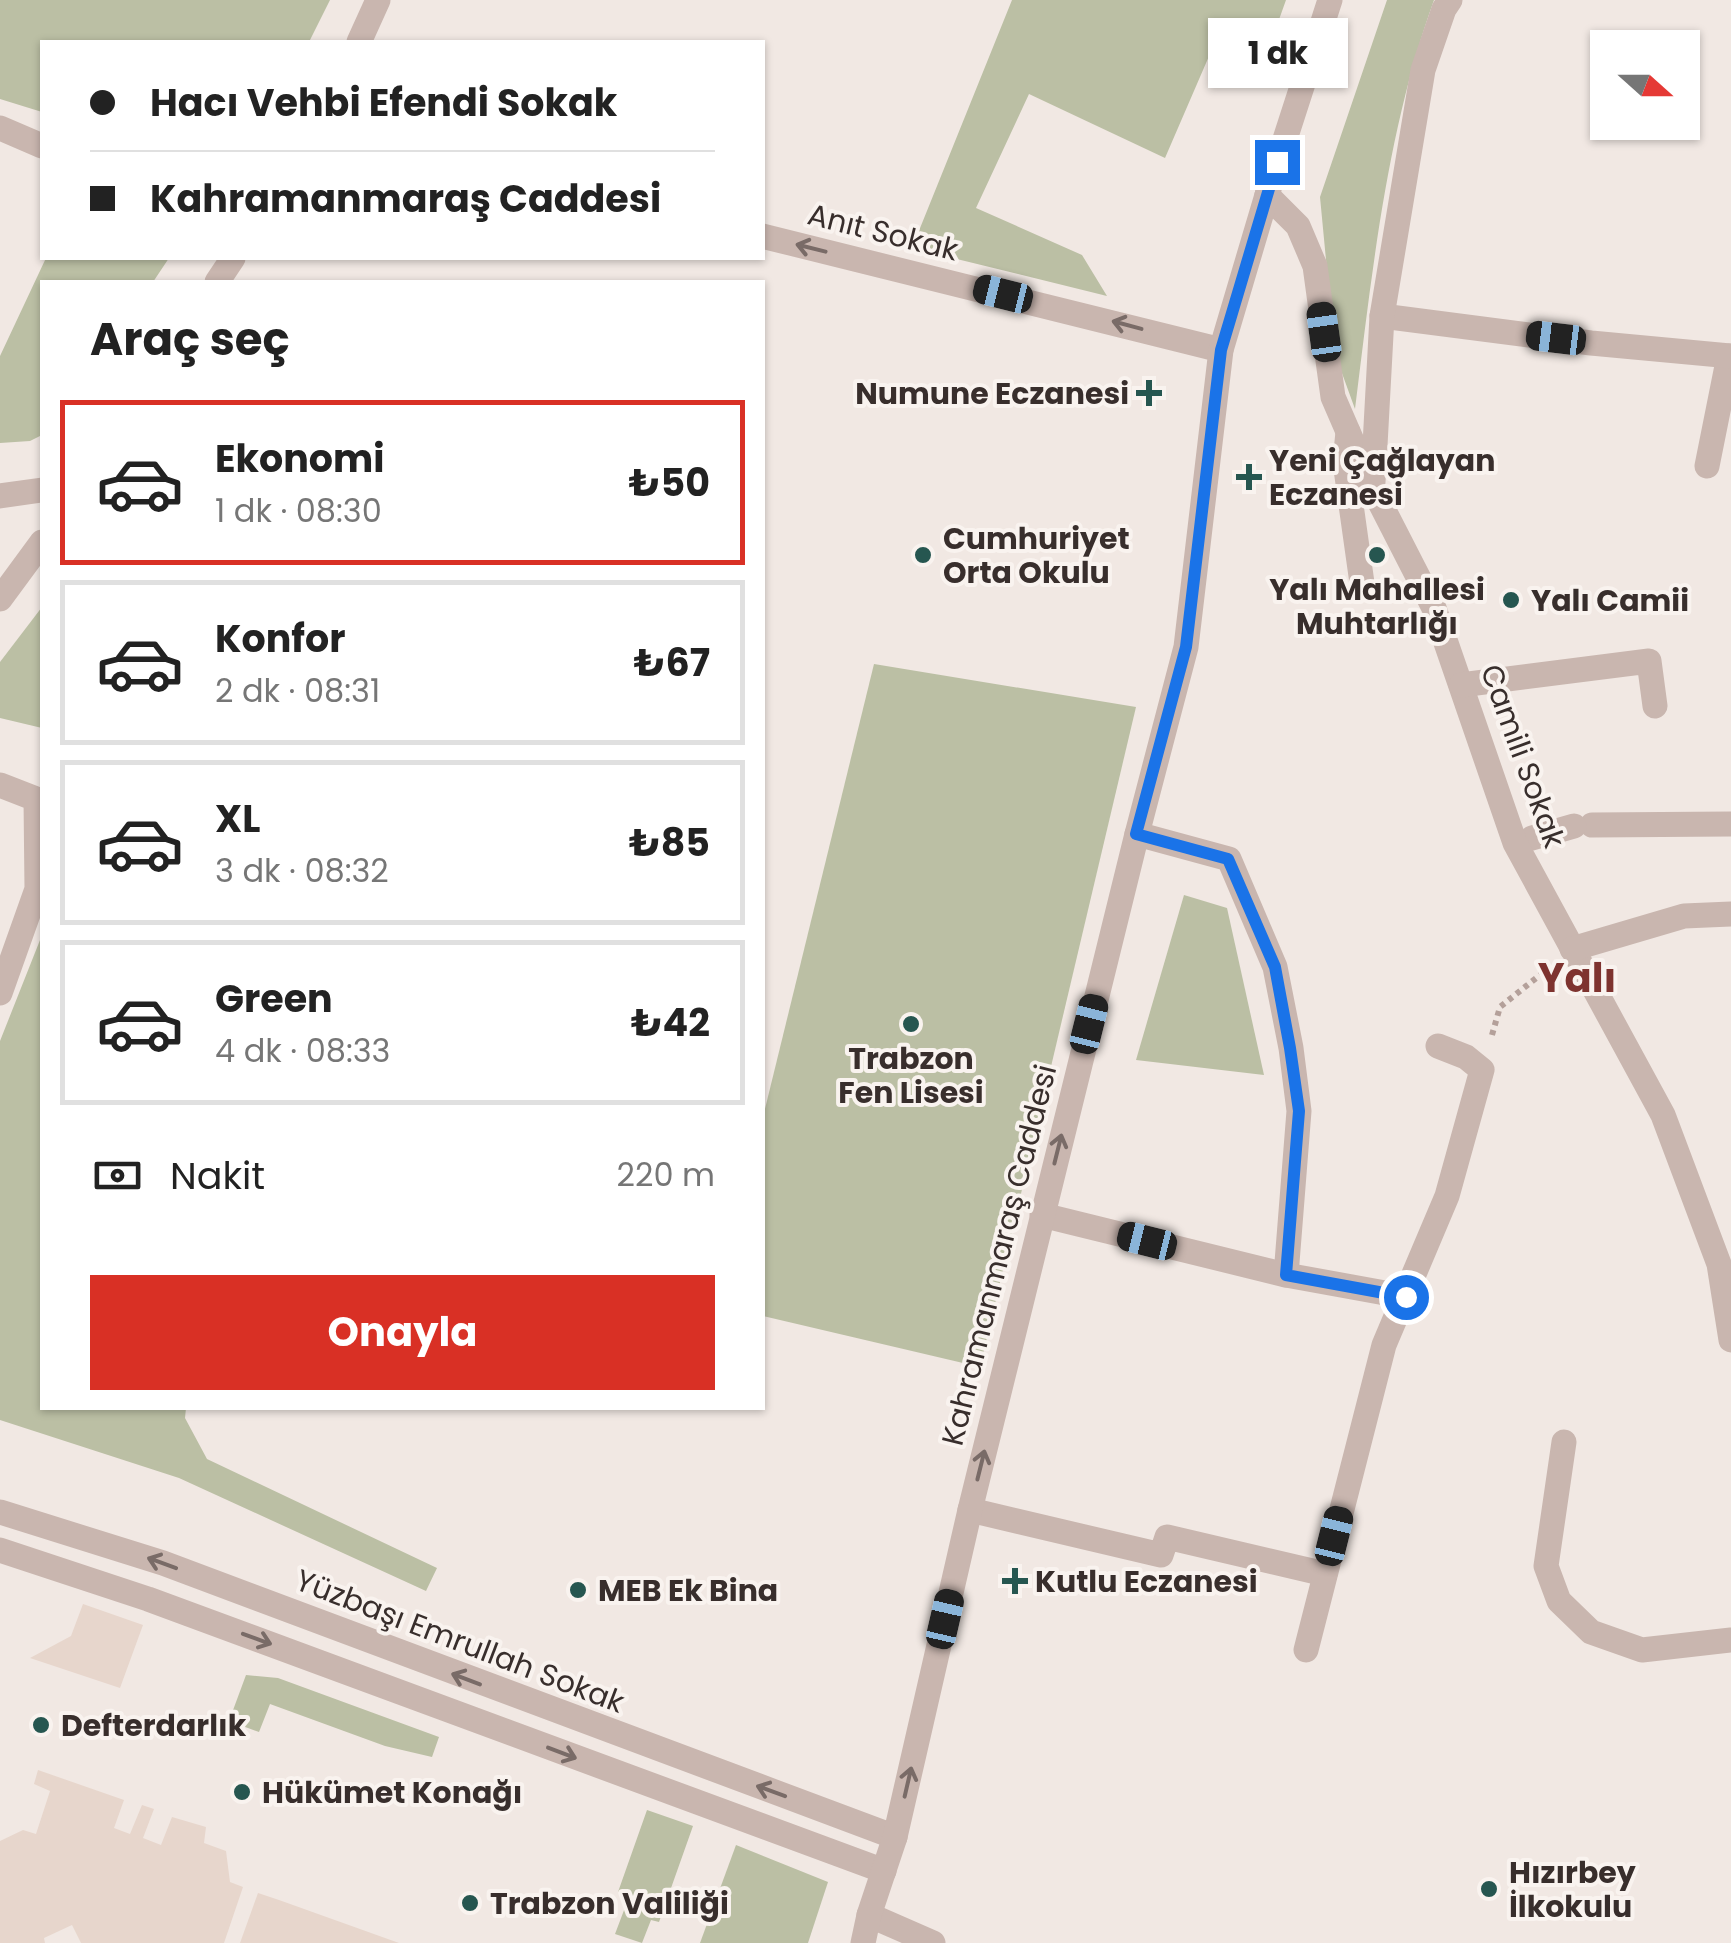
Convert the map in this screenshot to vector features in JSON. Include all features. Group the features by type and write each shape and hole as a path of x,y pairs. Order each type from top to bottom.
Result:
{"street":[{"path":"360,40 378,0"},
{"name":"Kahramanmaraş Caddesi","path":"863,1943 895,1838 1042,1215 1186,647 1221,350 1330,0"},
{"path":"1372,488 1382,316 1423,70 1450,0"},
{"path":"0,128 40,145"},
{"name":"Camili Sokak","path":"1267,194 1298,226 1314,266 1333,397 1372,488 1434,608 1515,843 1664,1115 1725,1265 1731,1340"},
{"name":"Anıt Sokak","path":"765,237 1221,350"},
{"path":"1382,316 1730,356 1707,466"},
{"path":"1348,432 1345,462 1362,582"},
{"path":"0,496 40,490"},
{"path":"0,599 40,545"},
{"path":"1461,685 1579,664 1649,661 1655,706"},
{"path":"0,785 36,799 37,889 0,993"},
{"path":"1532,838 1583,826 1731,824"},
{"path":"1136,834 1228,859 1275,967 1299,1111 1286,1275"},
{"path":"1572,950 1684,916 1731,914"},
{"path":"1306,1650 1384,1345 1448,1196 1482,1070 1466,1057 1438,1046"},
{"path":"1042,1215 1286,1275 1406,1297"},
{"path":"1564,1442 1546,1566 1559,1601 1592,1632 1642,1650 1731,1640"},
{"path":"970,1510 1161,1554 1167,1537 1325,1574"},
{"name":"Yüzbaşı Emrullah Sokak","path":"0,1512 163,1563 895,1838"},
{"path":"0,1550 167,1606 884,1871"},
{"path":"869,1915 932,1943"}],"path":[{"path":"1482,1070 1500,1007 1572,950"}],"green space":[{"path":"0,0 330,0 310,40 40,40 40,111 0,99"},
{"path":"1012,0 1286,0 1271,42 1219,33 1165,158 1029,94 976,208 1082,255 1107,296 912,248"},
{"path":"1387,0 1434,0 1393,150 1355,409 1335,354 1320,197"},
{"path":"45,260 168,260 154,280 40,280 40,436 30,441 0,443 0,356"},
{"path":"40,610 40,728 0,718 0,662"},
{"name":"Trabzon Fen Lisesi","path":"874,664 1136,707 980,1367 765,1316 765,1109"},
{"path":"1184,895 1227,908 1264,1075 1136,1060"},
{"path":"40,940 40,1410 186,1410 185,1418 207,1459 437,1568 426,1591 179,1478 0,1420 0,1041"},
{"path":"246,1675 278,1678 439,1737 432,1757 385,1746 270,1704 259,1732 229,1721"},
{"path":"647,1810 693,1826 659,1922 651,1920 642,1943 615,1934 629,1897 618,1892"},
{"path":"736,1845 828,1882 808,1943 700,1943"}],"shaded area":[{"path":"83,1604 143,1625 120,1688 30,1658 71,1636"},
{"path":"38,1770 124,1800 114,1828 130,1834 142,1805 154,1809 143,1838 161,1845 172,1817 206,1827 204,1843 226,1851 230,1882 243,1887 224,1943 81,1943 72,1925 44,1938 45,1943 0,1943 0,1841 23,1830 36,1834 50,1791 34,1784"},
{"path":"258,1893 279,1900 399,1943 240,1943"}],"place":[{"name":"Numune Eczanesi","path":"1149,393"},
{"name":"Yeni Çağlayan Eczanesi","path":"1249,477"},
{"name":"Cumhuriyet Orta Okulu","path":"923,555"},
{"name":"Yalı Mahallesi Muhtarlığı","path":"1377,555"},
{"name":"Yalı Camii","path":"1511,600"},
{"name":"Trabzon Fen Lisesi","path":"911,1024"},
{"name":"Kutlu Eczanesi","path":"1015,1581"},
{"name":"MEB Ek Bina","path":"578,1590"},
{"name":"Defterdarlık","path":"41,1725"},
{"name":"Hükümet Konağı","path":"242,1792"},
{"name":"Hızırbey İlkokulu","path":"1489,1889"},
{"name":"Trabzon Valiliği","path":"470,1903"}],"district":[{"name":"Yalı","path":"1577,978"}],"route":[{"path":"1277,162 1221,350 1186,647 1136,834 1228,859 1275,967 1299,1111 1286,1275 1406,1297"}]}
